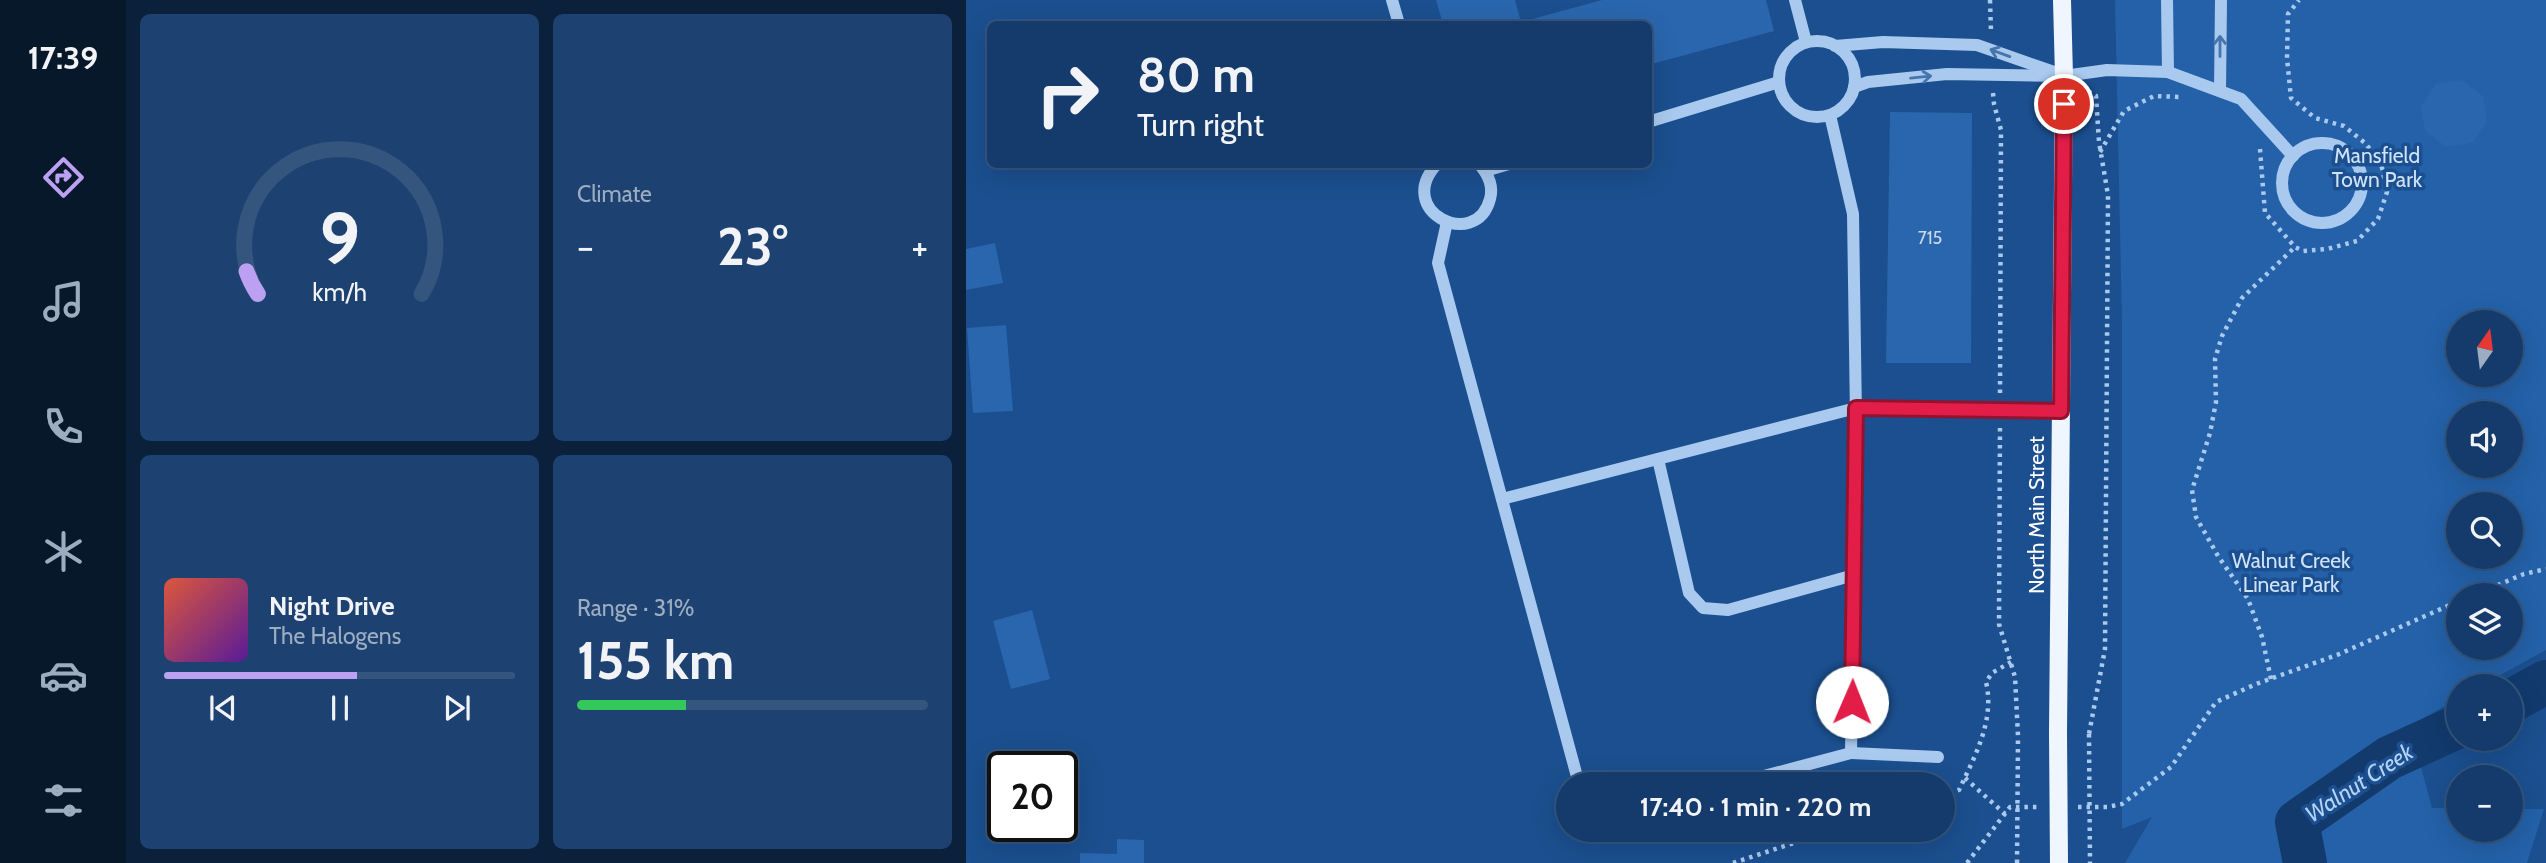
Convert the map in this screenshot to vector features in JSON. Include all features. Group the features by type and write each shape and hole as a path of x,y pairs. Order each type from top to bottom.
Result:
{"main road":[{"name":"North Main Street","path":"2059,863 2064,76 2062,0"}],"lane":[{"path":"1392,0 1398,21"},
{"path":"1795,0 1806,42"},
{"path":"2166,0 2168,72"},
{"path":"2220,91 2221,0"},
{"path":"1835,46 1846,54 1855,75 1849,99 1830,115 1805,115 1785,100 1779,82 1781,65 1786,55 1806,42 1817,41 1835,46 1883,42 1977,45 2064,76"},
{"path":"1854,87 1868,82 1947,74 2064,76 2106,70 2168,72 2241,99 2293,156"},
{"path":"1652,121 1779,82"},
{"path":"1830,115 1853,214 1856,408 1851,753"},
{"path":"2327,143 2350,154 2362,177 2357,202 2350,212 2339,219 2315,222 2294,211 2286,201 2282,189 2282,177 2293,156 2303,148 2327,143"},
{"path":"1435,168 1426,182 1424,192 1431,211 1447,222 1467,223 1484,212 1490,203 1490,181 1482,168"},
{"path":"1447,222 1438,263 1576,772"},
{"path":"1502,499 1856,408 2061,411"},
{"path":"1658,459 1689,593 1703,608 1728,610 1854,575"},
{"path":"1779,772 1851,753 1938,757"}],"path":[{"path":"1990,0 1992,50"},
{"path":"2256,141 2261,150 2265,213 2295,247 2303,251 2327,249 2357,241 2378,219 2387,192 2381,163 2365,143 2344,126 2315,118 2291,99 2287,58 2288,14 2299,0"},
{"path":"1993,75 1994,104 2001,130 1998,624 2015,677 2018,736 2017,863"},
{"path":"2064,76 2096,96 2100,152 2108,195 2105,649 2089,734 2090,863"},
{"path":"2100,152 2124,111 2154,96 2190,97"},
{"path":"2271,679 2262,637 2248,599 2218,556 2196,517 2192,489 2213,423 2216,402 2215,359 2222,336 2242,298 2295,247"},
{"path":"2503,583 2546,569"},
{"path":"2074,807 2122,804 2171,767 2216,702 2337,655 2446,607"},
{"path":"1955,792 1959,790 1978,750 1990,701 1986,682 1992,673 2011,662"},
{"path":"1965,778 2005,814"},
{"path":"1967,863 2010,807 2048,807"},
{"path":"1733,863 1797,842"}],"green space":[{"path":"2115,0 2546,0 2546,650 2502,674 2446,674 2446,705 2410,726 2432,808 2446,808 2446,842 2523,842 2523,809 2544,809 2527,863 2125,863 2152,817 2122,829 2122,324"}],"building":[{"path":"1436,0 1515,0 1521,21 1442,21"},
{"path":"1602,0 1766,0 1774,31 1652,64 1652,21 1525,21"},
{"path":"2462,80 2483,96 2487,121 2472,143 2446,147 2425,131 2421,106 2436,84"},
{"path":"1890,112 1972,113 1971,363 1886,363"},
{"path":"995,243 1003,283 966,290 966,249"},
{"path":"1006,325 1013,411 973,413 967,328"},
{"path":"1032,610 1050,679 1011,689 993,621"},
{"path":"1117,839 1144,840 1144,863 1080,863 1080,853 1117,854"}],"waterway":[{"name":"Walnut Creek","path":"2523,694 2546,682"},
{"name":"Walnut Creek","path":"2305,863 2297,822 2389,758 2446,732"}],"route":[{"path":"1852,702 1856,408 2061,411 2064,104"}],"park label":[{"name":"Mansfield Town Park","path":"2377,168"},
{"name":"Walnut Creek Linear Park","path":"2291,573"}]}
